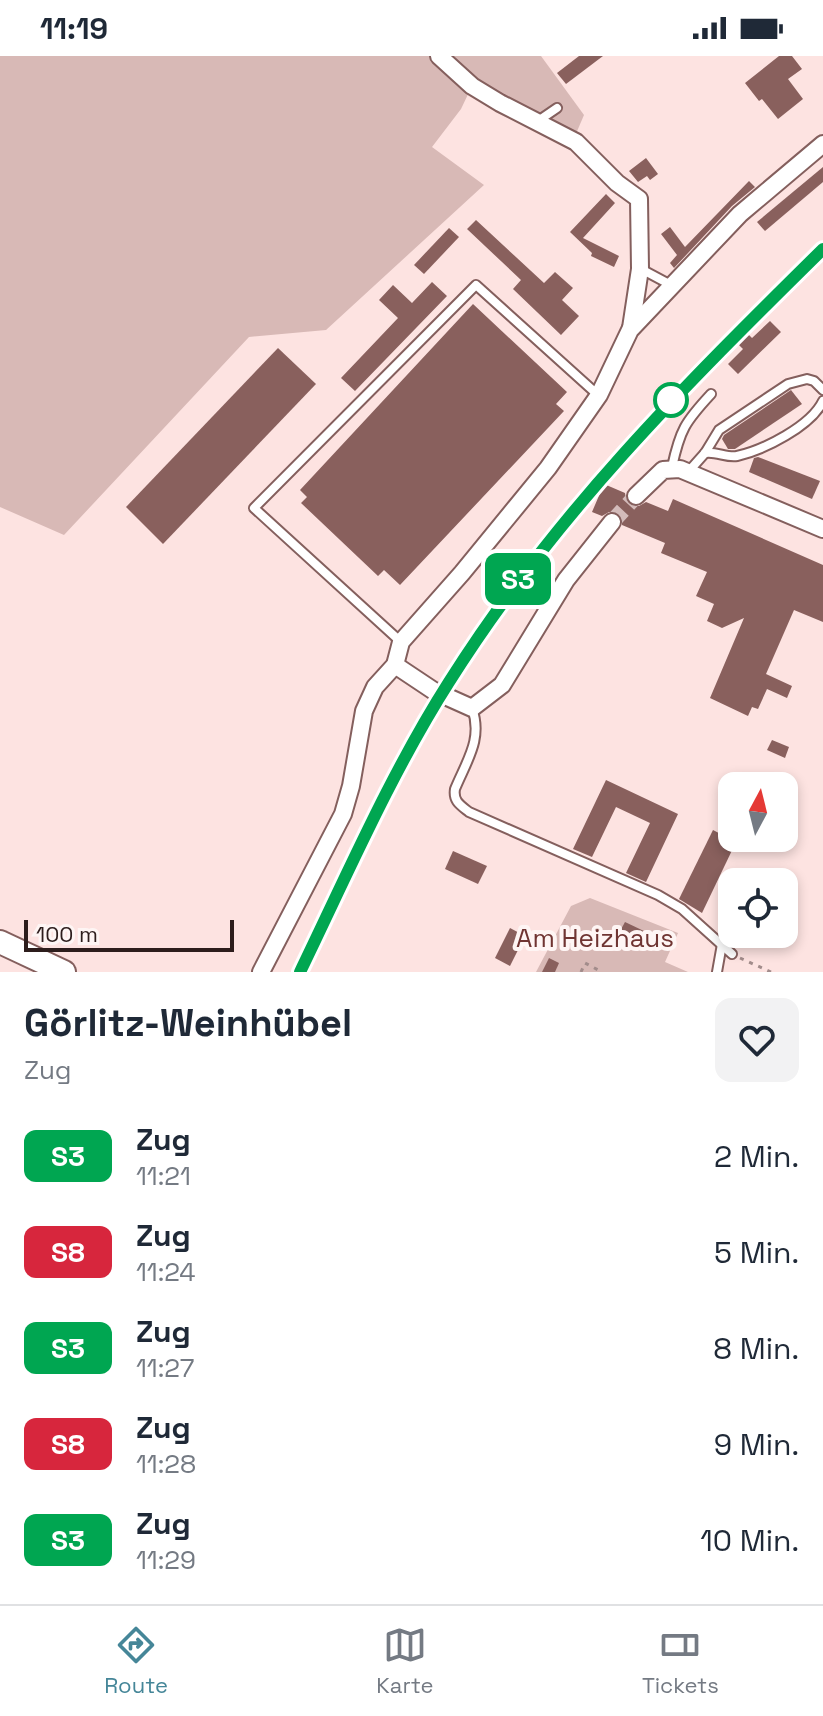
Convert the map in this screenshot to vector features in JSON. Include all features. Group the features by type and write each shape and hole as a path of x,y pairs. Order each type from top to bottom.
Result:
{"street":[{"path":"261,972 343,814 364,711 375,687 395,665 401,642 548,468 599,395 630,330 640,269 639,199 617,183 576,142 472,86 439,56"},
{"path":"630,330 740,214 823,144"},
{"path":"636,496 654,477 680,469 823,529"},
{"path":"395,665 434,691 472,708 502,685 566,580 612,522"},
{"path":"0,942 64,972"}],"lane":[{"path":"537,122 557,108"},
{"path":"640,269 671,285"},
{"path":"401,642 254,508 476,285 599,395"},
{"path":"705,453 714,436 727,424 795,380 814,381 823,390"},
{"path":"680,469 679,435 687,419 711,394"},
{"path":"680,469 705,453 734,457 769,444 814,415 823,401"},
{"path":"472,708 477,734 455,789 457,804 658,895 682,909 718,940"},
{"path":"717,972 721,948"},
{"path":"726,948 732,954"}],"path":[{"path":"732,954 771,972"},
{"path":"581,972 585,963 602,972"}],"green space":[{"path":"0,56 431,56 471,88 461,109 432,147 484,185 326,330 249,337 64,535 0,507"},
{"path":"443,56 541,56 584,115 575,136 473,83"},
{"name":"Am Heizhaus","path":"590,898 678,933 665,962 688,972 536,972 571,906"}],"building":[{"path":"579,56 603,56 566,84 557,73"},
{"path":"779,56 792,56 802,69 788,79 803,99 778,119 745,83"},
{"path":"646,158 658,174 650,180 647,176 638,182 629,171"},
{"path":"823,167 823,182 765,231 757,222"},
{"path":"749,181 755,187 732,206 674,268 670,263 677,255 661,234 670,227 685,247"},
{"path":"606,194 615,203 583,238 619,256 614,267 591,256 592,253 570,232"},
{"path":"476,220 544,283 555,272 573,288 562,300 579,316 561,335 513,289 521,280 467,229"},
{"path":"449,228 459,237 424,274 414,265"},
{"path":"432,282 447,296 355,391 341,378 398,318 379,300 393,285 412,303"},
{"path":"473,304 567,392 556,404 564,411 400,585 384,570 378,576 301,503 307,497 300,490"},
{"path":"770,321 781,332 738,374 728,364 743,349 738,344 748,334 752,338"},
{"path":"278,348 316,384 163,544 126,507"},
{"path":"791,390 802,404 735,449 728,449 722,439 724,435"},
{"path":"754,458 820,481 812,499 749,472"},
{"path":"604,484 625,493 632,506 646,502 668,511 673,499 823,565 823,622 794,610 766,674 792,686 787,698 767,689 758,709 752,707 748,716 710,698 744,618 722,628 707,621 714,604 696,596 707,572 661,553 665,543 622,525 618,513 609,512 602,516 592,512"},
{"path":"772,740 789,747 785,758 767,750"},
{"path":"606,780 678,814 646,882 626,873 650,823 616,807 592,857 573,849"},
{"path":"713,830 718,833 718,852 731,852 724,868 718,868 718,880 702,913 679,899"},
{"path":"453,851 487,866 478,884 445,869"},
{"path":"625,922 665,941 660,951 619,933"},
{"path":"510,928 525,936 510,966 495,958"},
{"path":"549,958 559,963 555,972 542,972"}],"tunnel":[{"path":"612,522 636,496"}],"railway":[{"path":"300,972 408,752 489,622 531,564 623,454 721,350 823,249"}],"train":[{"name":"S3","path":"300,972 392,782 449,681 518,579 634,439 823,249"}]}
